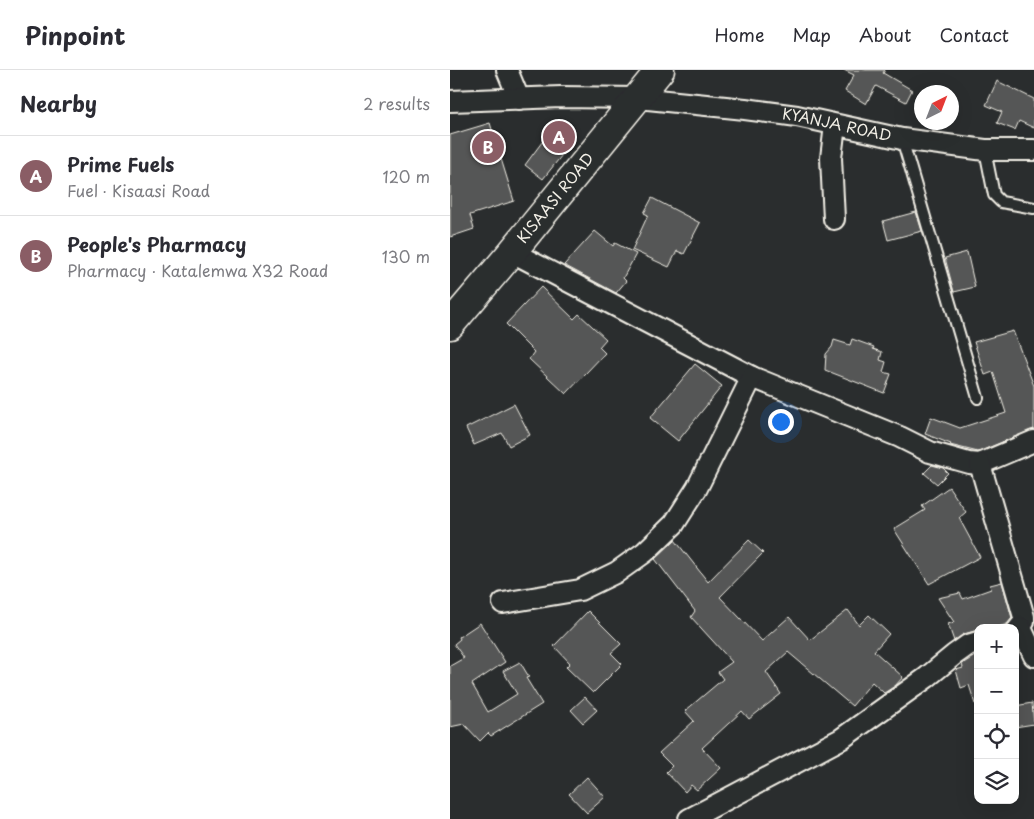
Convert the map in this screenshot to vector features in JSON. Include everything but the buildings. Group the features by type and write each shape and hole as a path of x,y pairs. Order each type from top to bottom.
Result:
{"main road":[{"name":"KISAASI ROAD","path":"450,325 660,70"}],"street":[{"path":"507,70 519,99"},
{"name":"KYANJA ROAD","path":"450,101 560,97 638,98 745,108 797,116 902,139 985,150 1034,150"},
{"path":"834,219 831,158 835,125"},
{"path":"512,252 752,378 900,437 930,452 969,463 980,464 1034,441"},
{"path":"503,603 580,590 617,572 645,552 674,524 697,488 752,378"},
{"path":"980,464 1024,617 1024,622 1019,629"},
{"path":"1019,632 1034,656"},
{"path":"689,819 841,739 926,678 954,655 974,643"}],"lane":[{"path":"902,139 978,398"},
{"path":"985,150 994,195 1001,202 1034,208"}],"place":[{"name":"Prime Fuels","path":"559,137"},
{"name":"People's Pharmacy","path":"488,147"}]}
